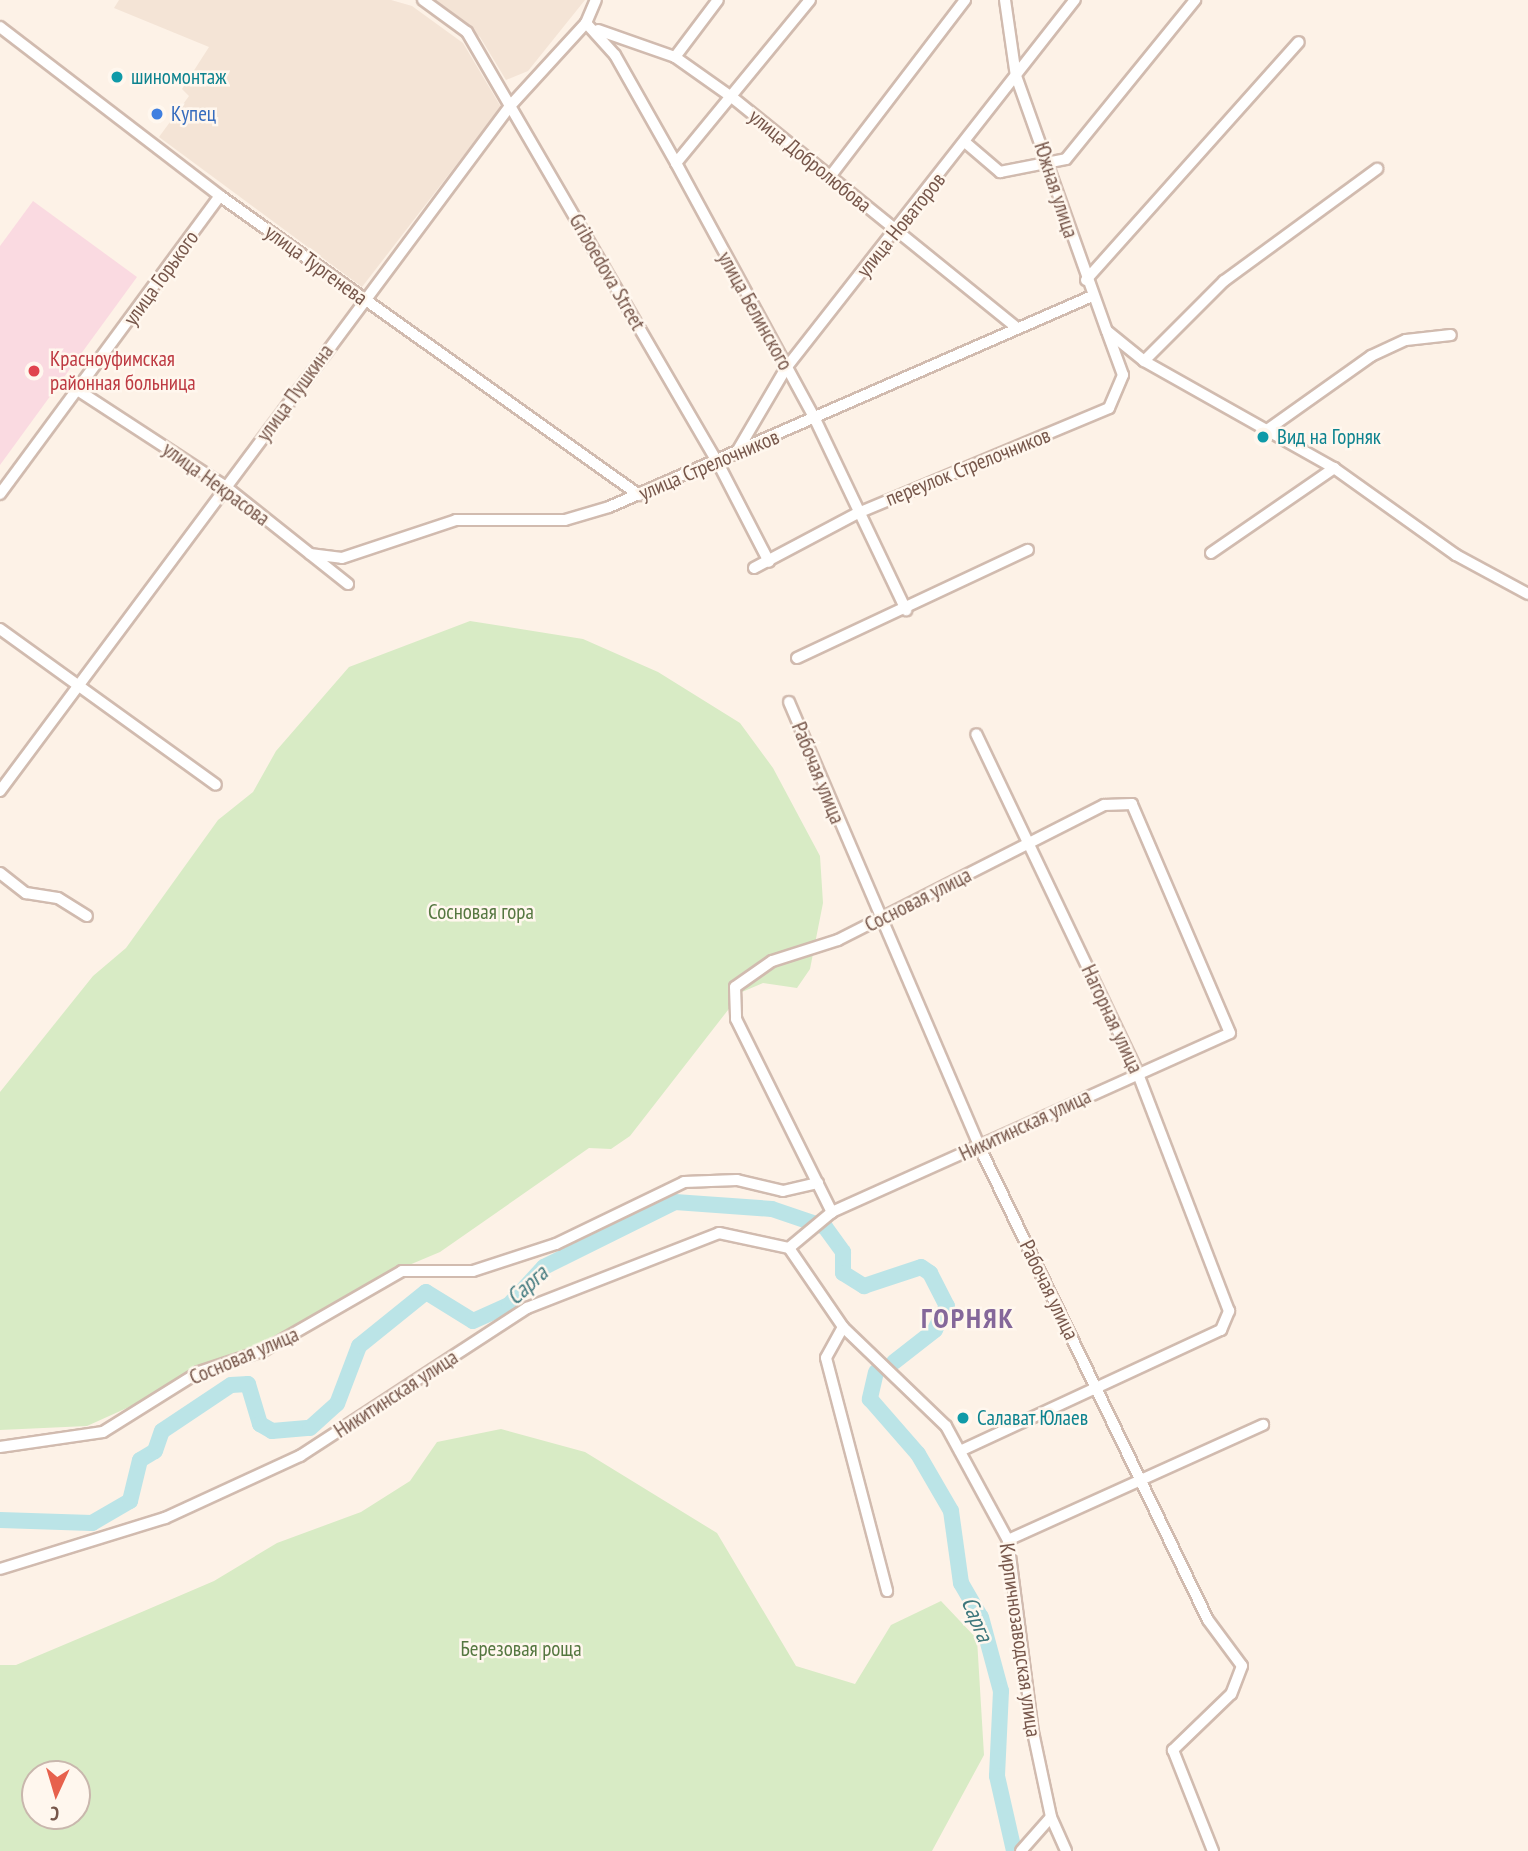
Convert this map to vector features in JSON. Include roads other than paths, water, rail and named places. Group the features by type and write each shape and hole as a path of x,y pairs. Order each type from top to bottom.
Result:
{"street":[{"name":"Griboedova Street","path":"423,0 467,32 718,463 769,562"},
{"name":"улица Пушкина","path":"0,791 510,106 586,23 596,0"},
{"path":"674,57 718,0"},
{"path":"676,163 733,98 810,0"},
{"path":"829,178 965,0"},
{"name":"Южная улица","path":"1005,0 1016,76 1048,163 1090,297 1107,331 1144,361 1334,468 1444,546 1528,593"},
{"name":"улица Новаторов","path":"734,456 786,368 966,143 1075,0"},
{"path":"966,143 1000,172 1066,159 1195,0"},
{"name":"улица Добролюбова","path":"586,23 613,39 674,57 733,98 1017,328"},
{"name":"улица Белинского","path":"586,23 615,55 676,163 815,419 906,610"},
{"name":"улица Тургенева","path":"0,27 220,196 639,495"},
{"path":"1086,280 1299,42"},
{"path":"1144,361 1224,281 1377,169"},
{"name":"улица Горького","path":"0,494 79,391 220,196"},
{"name":"улица Стрелочников","path":"310,554 342,558 456,520 565,520 639,495 718,463 1090,297"},
{"name":"переулок Стрелочников","path":"754,568 858,513 1109,408 1123,375 1107,331"},
{"path":"1267,430 1371,356 1406,340 1451,335"},
{"name":"улица Некрасова","path":"79,391 226,487 348,584"},
{"path":"1212,553 1334,468"},
{"path":"797,658 906,610 1028,550"},
{"path":"0,629 216,786"},
{"name":"Рабочая улица","path":"789,702 878,919 980,1148 1208,1620 1242,1666 1231,1694 1173,1750 1213,1851"},
{"name":"Нагорная улица","path":"976,734 1137,1071 1229,1311 1221,1330 1096,1388"},
{"name":"Сосновая улица","path":"0,1447 103,1432 199,1372 263,1351 402,1271 473,1271 556,1244 684,1182 737,1180 783,1191 818,1182 736,1019 735,987 755,970 878,919 1104,805 1132,804 1230,1032"},
{"path":"0,873 26,894 58,898 87,916"},
{"name":"Никитинская улица","path":"0,1569 165,1518 300,1456 527,1308 719,1233 789,1248 812,1226 832,1212 980,1148 1137,1071 1230,1032"},
{"path":"818,1182 832,1212"},
{"name":"Кирпичнозаводская улица","path":"789,1248 843,1326 946,1426 1008,1540 1051,1817 1066,1851"},
{"path":"843,1326 826,1358 887,1591"},
{"path":"960,1451 1096,1388"},
{"path":"1008,1540 1263,1425"},
{"path":"1021,1851 1051,1817"}],"waterway":[{"name":"Сарга","path":"0,1520 92,1523 130,1501 140,1460 155,1451 162,1431 231,1385 248,1384 260,1424 272,1431 310,1428 337,1404 359,1346 426,1292 473,1321 509,1305 544,1267 675,1202 772,1209 825,1227 843,1252 843,1273 864,1286 921,1267 930,1273 947,1306 935,1330 894,1362"},
{"name":"Сарга","path":"876,1372 870,1399 918,1454 951,1511 961,1583 981,1617 1001,1691 997,1776 1014,1851"}],"place":[{"name":"шиномонтаж","path":"117,77"},
{"name":"Купец","path":"157,114"},
{"name":"Красноуфимская районная больница","path":"34,371"},
{"name":"Вид на Горняк","path":"1263,437"},
{"name":"Салават Юлаев","path":"963,1418"}],"district":[{"name":"ГОРНЯК","path":"968,1318"}],"park label":[{"name":"Сосновая гора","path":"481,912"},
{"name":"Березовая роща","path":"521,1649"}]}
